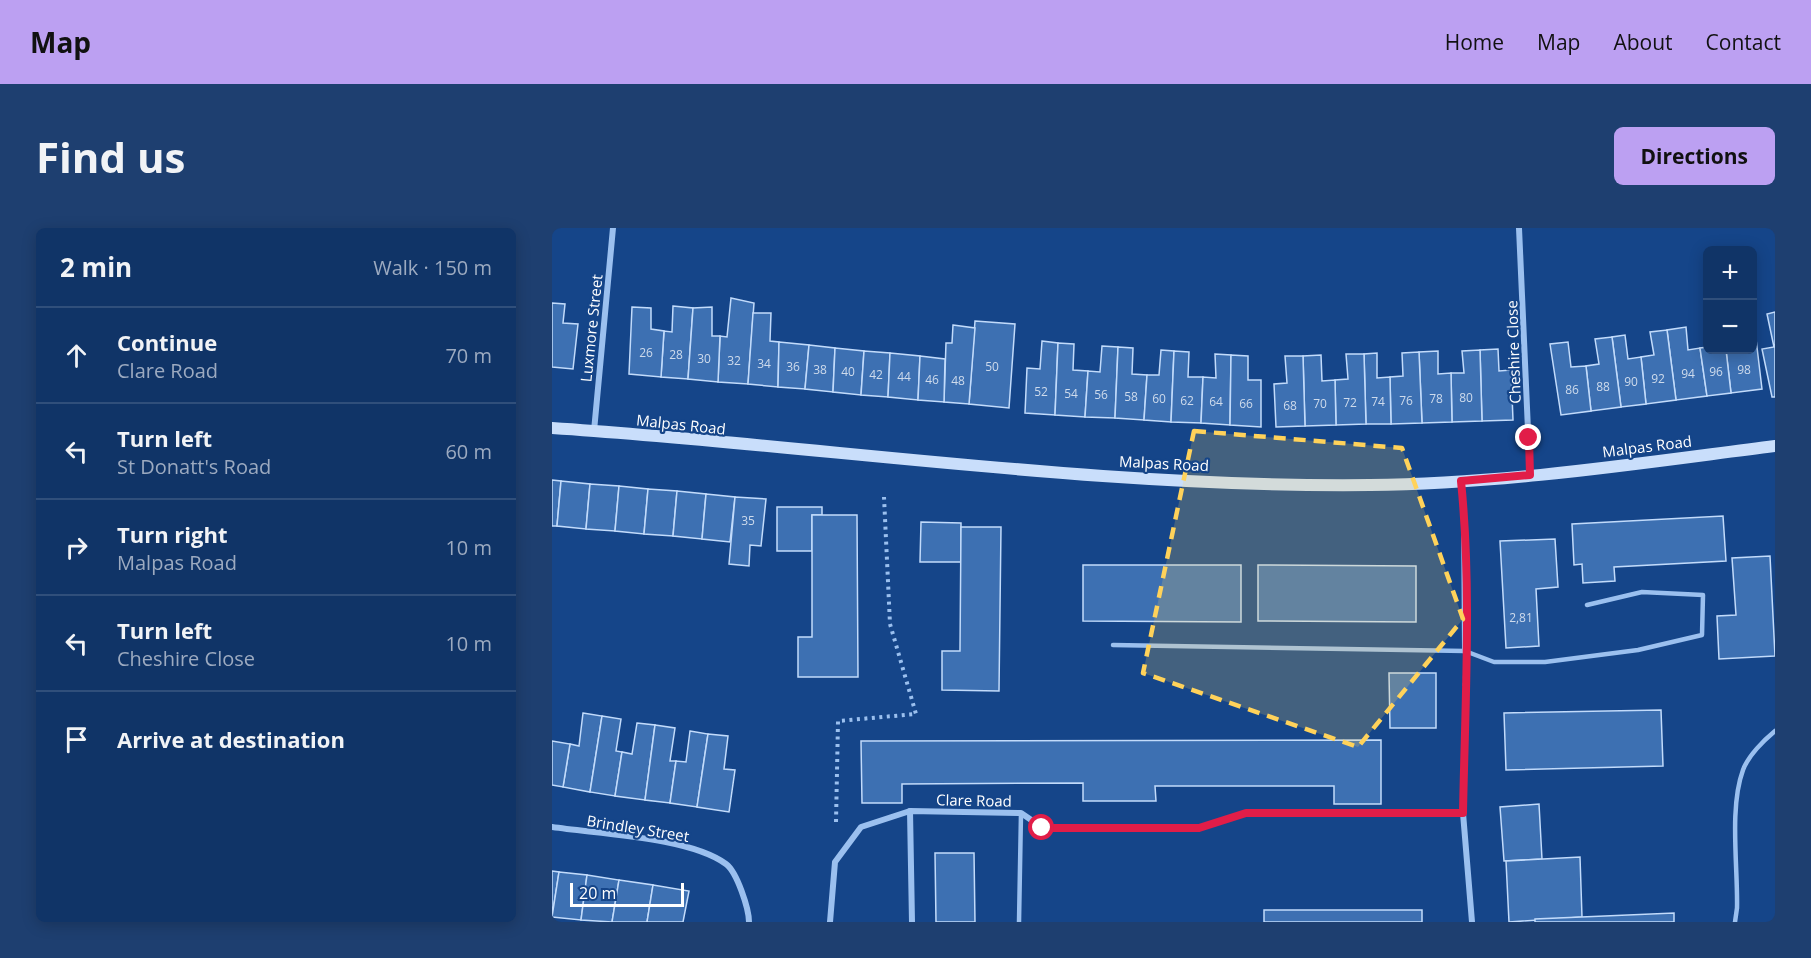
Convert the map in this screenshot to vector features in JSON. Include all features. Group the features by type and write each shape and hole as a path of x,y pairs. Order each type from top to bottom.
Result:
{"main road":[{"name":"Malpas Road","path":"552,428 944,465 1151,479 1366,485 1530,475 1775,446"}],"street":[{"name":"Luxmore Street","path":"594,431 613,228"},
{"name":"Cheshire Close","path":"1519,228 1530,475"},
{"path":"1461,481 1464,518 1465,651"},
{"path":"910,811 912,922"},
{"name":"Clare Road","path":"835,862 861,827 910,811 1021,813 1042,828 1199,828 1246,813 1463,813"},
{"path":"1463,813 1472,922"},
{"name":"Brindley Street","path":"552,827 686,846 728,864 749,908 749,922"},
{"path":"830,922 835,862"}],"lane":[{"path":"1113,645 1465,651 1494,662 1545,662 1638,650 1702,635 1703,595 1642,592 1587,605"},
{"path":"1735,922 1737,808 1743,769 1765,738 1775,731"},
{"path":"1019,922 1021,813"}],"path":[{"path":"835,862 838,721 916,714 890,624 884,497"},
{"path":"1463,813 1465,651"}],"highlighted area":[{"path":"1194,431 1402,448 1463,619 1358,747 1143,673"}],"building":[{"path":"731,298 754,303 748,384 718,382 720,336 727,337"},
{"path":"552,303 565,304 563,323 578,324 573,369 552,367"},
{"path":"673,306 693,308 688,379 661,377 664,331 672,332"},
{"path":"632,307 651,308 651,329 664,331 661,377 629,374"},
{"path":"712,307 712,336 720,336 718,382 688,379 693,308"},
{"path":"1775,312 1775,397 1772,397 1762,349 1774,347 1767,314"},
{"path":"753,313 771,313 770,341 779,342 778,387 748,384"},
{"path":"975,321 1015,324 1009,408 969,404"},
{"path":"953,325 975,328 969,404 944,402 946,343 952,343"},
{"path":"1686,327 1688,350 1700,348 1707,396 1676,400 1667,330"},
{"path":"1667,330 1676,400 1646,404 1641,357 1654,355 1650,332"},
{"path":"1625,335 1628,359 1641,357 1646,404 1621,407 1612,337"},
{"path":"1612,337 1621,407 1591,411 1586,366 1599,364 1595,339"},
{"path":"1042,341 1058,343 1055,415 1025,413 1027,368 1040,369"},
{"path":"779,342 809,345 805,389 778,387"},
{"path":"1568,342 1571,367 1586,366 1591,411 1561,415 1550,344"},
{"path":"1058,343 1074,344 1073,370 1088,371 1085,417 1055,415"},
{"path":"809,345 835,348 833,392 805,389"},
{"path":"1102,346 1118,347 1115,418 1085,417 1088,371 1100,372"},
{"path":"1118,347 1133,348 1132,374 1147,375 1144,420 1115,418"},
{"path":"1757,347 1762,389 1731,393 1726,354 1757,354"},
{"path":"835,348 864,351 861,395 833,392"},
{"path":"1700,348 1703,348 1703,354 1726,354 1731,393 1707,396"},
{"path":"1498,349 1499,371 1511,370 1513,420 1482,421 1480,350"},
{"path":"1161,350 1174,351 1171,422 1144,420 1147,375 1159,375"},
{"path":"1480,350 1482,421 1452,422 1451,373 1464,373 1462,351"},
{"path":"864,351 890,353 888,397 861,395"},
{"path":"1174,351 1189,352 1188,377 1203,377 1201,423 1171,422"},
{"path":"1438,351 1438,374 1451,373 1452,422 1422,423 1419,352"},
{"path":"1419,352 1422,423 1391,424 1390,377 1403,376 1402,353"},
{"path":"890,353 920,356 918,400 888,397"},
{"path":"1377,353 1377,378 1390,377 1391,424 1366,424 1364,354"},
{"path":"1215,354 1231,355 1230,425 1201,423 1203,377 1216,378"},
{"path":"1346,354 1364,354 1366,424 1336,425 1335,380 1348,379"},
{"path":"1231,355 1248,356 1248,380 1261,380 1261,427 1230,425"},
{"path":"1321,355 1322,381 1335,380 1336,425 1305,426 1303,356"},
{"path":"920,356 945,359 944,402 918,400"},
{"path":"1285,356 1303,356 1305,426 1276,427 1274,384 1287,383"},
{"path":"552,480 561,481 557,526 552,526"},
{"path":"561,481 590,484 586,529 557,526"},
{"path":"590,484 619,486 615,531 586,529"},
{"path":"619,486 648,489 644,534 615,531"},
{"path":"648,489 677,491 673,536 644,534"},
{"path":"677,491 706,494 702,539 673,536"},
{"path":"706,494 735,497 730,542 702,539"},
{"path":"735,497 766,499 761,546 750,545 749,566 729,564"},
{"path":"777,507 822,507 822,515 812,515 812,551 777,551"},
{"path":"812,515 857,515 858,677 798,677 798,637 812,637"},
{"path":"1723,516 1726,561 1614,567 1615,581 1583,583 1582,564 1574,565 1572,524"},
{"path":"921,522 961,523 961,562 920,562"},
{"path":"961,527 1001,527 999,691 942,690 942,651 960,651"},
{"path":"1555,539 1558,587 1536,589 1539,646 1506,648 1500,541"},
{"path":"1770,556 1775,656 1719,659 1717,616 1736,615 1732,558"},
{"path":"1083,565 1241,565 1241,622 1083,621"},
{"path":"1258,565 1416,566 1416,622 1258,621"},
{"path":"1389,673 1436,673 1436,728 1390,728"},
{"path":"1661,710 1663,766 1506,770 1504,713"},
{"path":"583,713 602,716 590,792 563,787 570,744 579,746"},
{"path":"602,716 621,719 616,751 622,752 615,796 590,792"},
{"path":"637,723 655,725 645,800 615,796 622,752 632,754"},
{"path":"655,725 675,728 670,761 676,761 670,803 645,800"},
{"path":"690,731 708,734 697,807 670,803 676,761 686,762"},
{"path":"708,734 728,736 724,769 735,770 729,812 697,807"},
{"path":"1381,740 1381,804 1334,804 1334,786 1155,786 1156,801 1083,801 1083,783 902,784 902,803 862,803 861,741"},
{"path":"552,741 570,744 563,787 552,785"},
{"path":"1539,804 1542,859 1504,861 1500,807"},
{"path":"935,853 974,853 975,922 936,922"},
{"path":"1580,857 1582,917 1509,922 1506,861"},
{"path":"552,871 559,872 552,917"},
{"path":"559,872 587,875 581,920 552,917"},
{"path":"587,875 619,880 612,922 581,920"},
{"path":"619,880 653,885 647,922 612,922"},
{"path":"653,885 689,891 683,922 647,922"},
{"path":"1264,910 1422,910 1422,922 1264,922"},
{"path":"1674,913 1674,922 1535,922 1535,919"}],"route":[{"path":"1042,828 1199,828 1246,813 1463,813 1465,651 1464,518 1461,481 1530,475 1529,438"}]}
